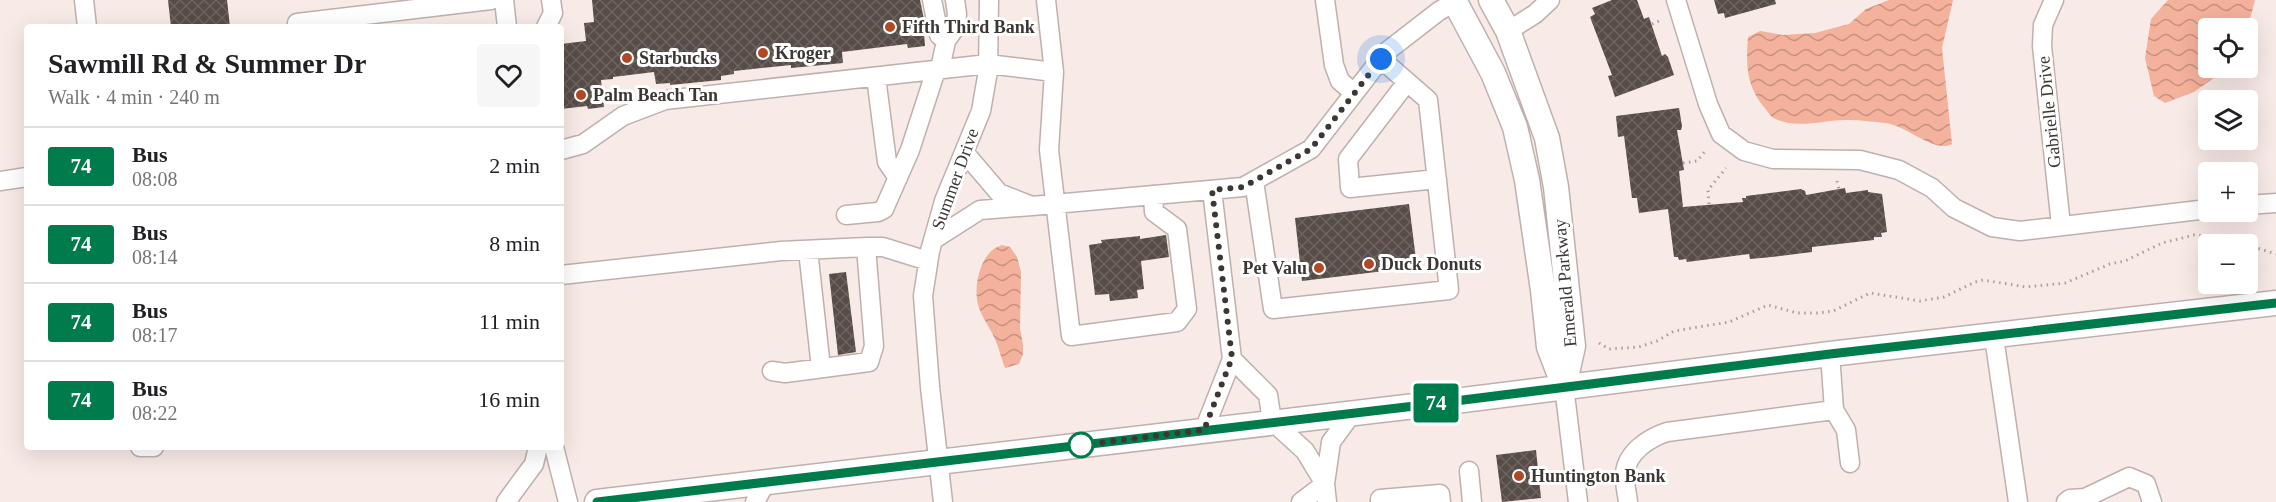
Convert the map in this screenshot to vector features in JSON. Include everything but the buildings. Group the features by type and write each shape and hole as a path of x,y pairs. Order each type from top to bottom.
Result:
{"main road":[{"name":"Emerald Parkway","path":"1491,0 1508,31 1547,138 1556,188 1573,346 1564,386"},
{"name":"Emerald Parkway","path":"1454,1 1493,73 1515,127 1527,180 1549,347 1564,386"},
{"path":"597,502 760,492 938,461 2276,303"}],"street":[{"path":"84,0 87,24"},
{"path":"297,24 491,0"},
{"path":"504,0 507,24"},
{"path":"548,24 553,13 551,0"},
{"path":"932,0 939,34 946,41"},
{"path":"846,215 878,212 884,209 910,150 946,41 955,28 957,14 955,0"},
{"name":"Summer Drive","path":"943,502 923,296 928,261 944,201 981,111 988,64 988,0"},
{"path":"1046,0 1054,72 1049,150 1071,336 1177,322 1187,309 1177,229 1154,212 1153,195"},
{"path":"1325,0 1334,65 1340,81 1354,93"},
{"path":"1508,31 1535,14 1550,0"},
{"path":"1676,0 1704,92 1721,134 1744,151 1773,159 1860,160 1899,170 1916,177 1932,188 1954,208 1992,227 2020,231 2198,210"},
{"name":"Gabrielle Drive","path":"2054,0 2043,25 2042,46 2061,226"},
{"path":"933,240 980,210 1243,187 1311,149 1386,52 1454,1"},
{"path":"1254,180 1273,309 1449,290 1428,100 1381,59"},
{"path":"564,149 583,144 623,116 666,100 988,64 1054,72"},
{"path":"876,76 887,162 898,178"},
{"path":"1407,82 1348,159 1350,188 1437,179"},
{"path":"965,153 999,193 1032,206"},
{"path":"0,181 24,177"},
{"path":"1204,430 1232,358 1212,190"},
{"path":"2258,204 2276,202"},
{"path":"564,275 781,251 883,247 928,261"},
{"path":"772,371 785,373 869,362 874,346 866,248"},
{"path":"808,250 821,368"},
{"path":"1994,337 2018,502"},
{"path":"1830,354 1834,410 1846,430 1850,463"},
{"path":"1232,358 1268,395 1272,422 1305,451 1325,484"},
{"path":"1564,386 1578,502"},
{"path":"1628,502 1625,474 1628,462 1651,437 1667,432 1834,410"},
{"path":"1327,502 1325,484 1330,442 1353,412"},
{"path":"506,502 534,464 537,450"},
{"path":"555,450 568,502"},
{"path":"1468,471 1472,502"},
{"path":"2066,502 2070,499 2085,498 2129,477 2146,484 2152,502"},
{"path":"1301,502 1325,484"},
{"path":"1380,502 1380,499 1440,494 1441,502"}],"path":[{"path":"1652,24 1659,21"},
{"path":"1683,163 1697,161 1706,150"},
{"path":"1709,204 1708,190 1726,168"},
{"path":"1837,181 1839,189"},
{"path":"1599,343 1620,350 1639,347 1657,341 1674,331 1729,322 1768,305 1797,313 1818,313 1833,311 1870,293 1920,301 1944,297 1983,280 2026,288 2065,283 2110,264 2125,261 2162,243 2198,235"},
{"path":"2258,249 2276,254"}],"water":[{"path":"1889,0 1953,0 1942,48 1952,144 1937,145 1885,123 1839,120 1800,124 1772,117 1757,98 1750,82 1747,65 1748,37 1760,31 1783,35 1815,33 1849,24 1866,9"},
{"path":"2168,0 2255,0 2250,18 2198,18 2198,78 2214,78 2194,92 2165,103 2154,96 2145,58 2151,19"},
{"path":"1002,245 1010,247 1017,257 1021,272 1020,328 1023,345 1023,354 1019,364 1005,368 996,341 982,316 977,300 977,281 983,262 994,249"}],"bus line":[{"name":"74","path":"597,502 1415,406 1830,354 2276,303"}],"place":[{"name":"Fifth Third Bank","path":"890,27"},
{"name":"Kroger","path":"763,53"},
{"name":"Starbucks","path":"627,58"},
{"name":"Palm Beach Tan","path":"581,95"},
{"name":"Duck Donuts","path":"1369,264"},
{"name":"Pet Valu","path":"1319,268"},
{"name":"Huntington Bank","path":"1519,476"}],"route":[{"path":"1081,445 1204,430 1232,358 1212,190 1243,187 1311,149 1381,59"}]}
